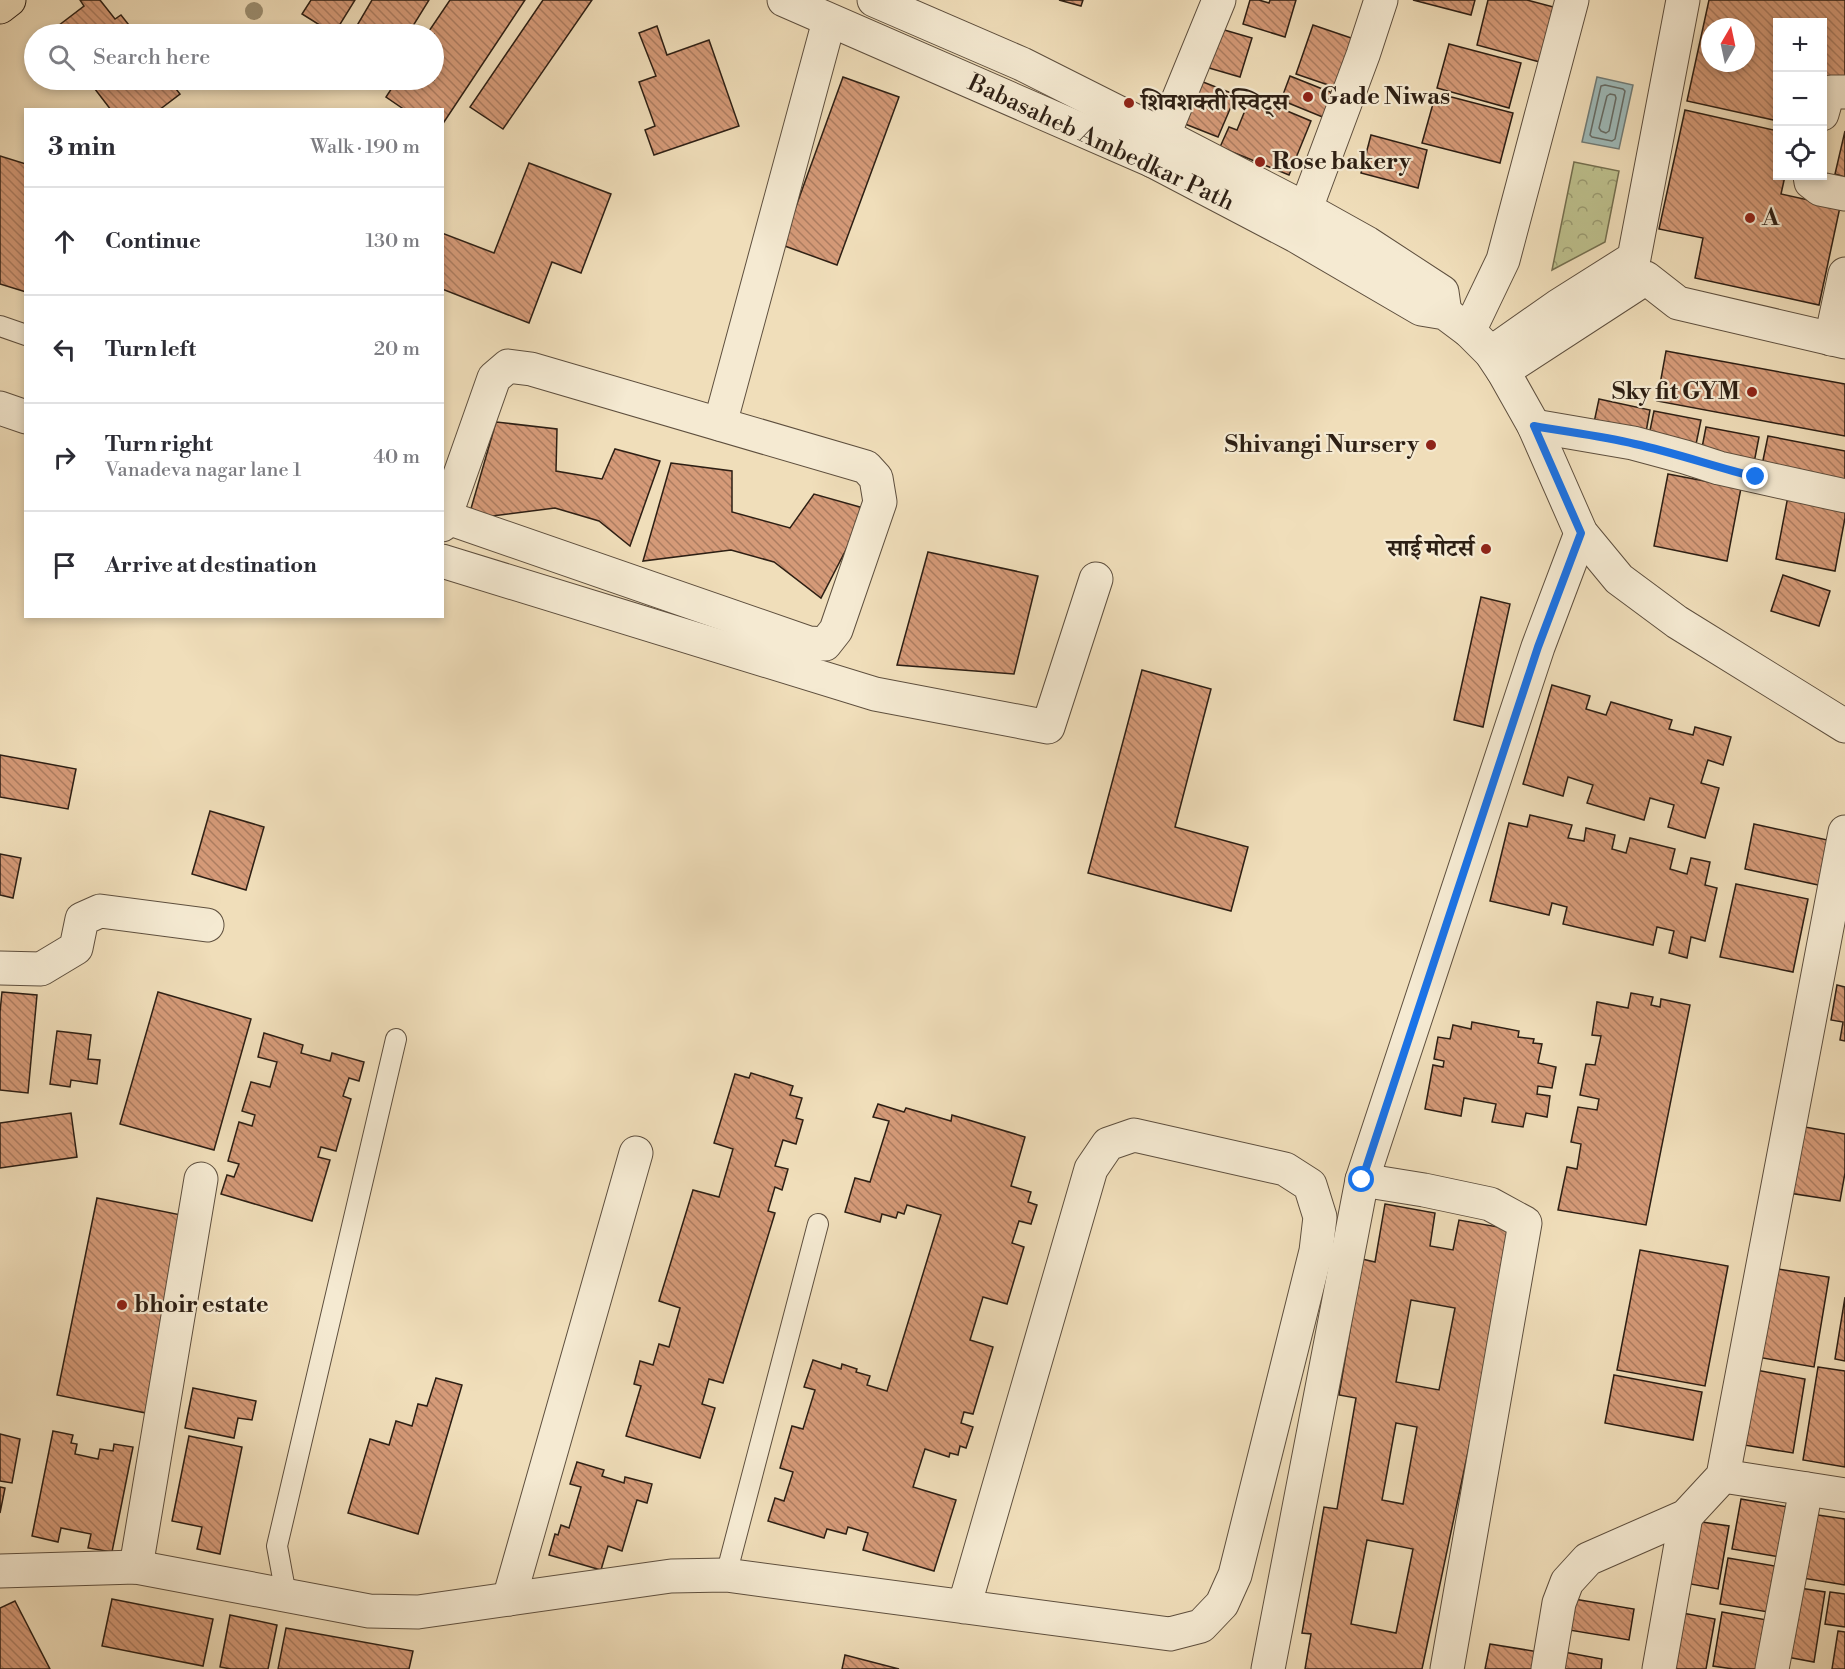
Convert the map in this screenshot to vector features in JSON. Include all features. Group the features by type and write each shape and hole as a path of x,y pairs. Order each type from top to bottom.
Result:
{"main road":[{"path":"0,7 9,0"}],"street":[{"name":"Babasaheb Ambedkar Path","path":"784,0 862,36 1158,148"},
{"name":"Babasaheb Ambedkar Path","path":"873,0 1022,64 1158,148 1301,222 1421,309 1477,342"},
{"path":"862,36 873,0"},
{"path":"1158,148 1219,0"},
{"path":"1301,222 1364,55 1381,0"},
{"path":"1477,342 1503,260 1572,0"},
{"path":"1477,342 1553,310 1634,258 1683,0"},
{"path":"720,424 829,21"},
{"path":"1827,98 1831,92 1845,92"},
{"path":"1811,180 1820,189 1845,194"},
{"path":"1477,342 1646,278 1677,303 1838,340 1845,274"},
{"path":"1477,342 1534,426 1581,533 1619,579 1677,622 1845,726"},
{"path":"508,366 531,369 866,467 876,478 880,502 836,630 825,644 809,643 444,521 494,378 508,366"},
{"path":"0,408 24,416"},
{"path":"1534,426 1633,443 1719,468 1845,496"},
{"path":"1268,1669 1362,1180 1538,647 1581,533"},
{"path":"444,562 875,694 1048,727 1096,579"},
{"path":"1548,1669 1559,1603 1567,1582 1588,1560 1686,1516 1723,1476 1845,832"},
{"path":"0,968 41,969 76,948 82,919 100,911 207,926"},
{"path":"0,1570 136,1567 369,1611 408,1612 671,1576 726,1575 964,1607 1170,1634 1201,1626 1222,1604 1235,1575 1316,1251 1320,1217 1310,1185 1285,1169 1134,1135 1108,1144 1090,1169 964,1607"},
{"path":"509,1599 636,1153"},
{"path":"136,1567 201,1179"},
{"path":"1362,1180 1490,1204 1525,1223 1447,1669"},
{"path":"1723,1476 1845,1495"},
{"path":"1772,1669 1806,1489"},
{"path":"1659,1669 1686,1516"}],"lane":[{"path":"0,326 24,334"},
{"path":"286,1595 277,1545 396,1040"},
{"path":"726,1575 818,1224"}],"green space":[{"path":"1574,162 1619,171 1605,242 1552,270"}],"water":[{"path":"1597,77 1633,85 1619,149 1582,142"}],"building":[{"path":"80,0 100,0 115,19 121,15 128,24 60,24 84,6"},
{"path":"311,0 355,0 340,24 318,24 302,14"},
{"path":"372,0 429,0 414,24 358,24"},
{"path":"450,0 525,0 444,122 444,108 402,108 386,97 391,90 444,90 444,24 434,24"},
{"path":"543,0 592,0 503,129 470,107"},
{"path":"1059,0 1083,0 1081,6"},
{"path":"1250,0 1269,3 1270,0 1296,0 1285,37 1243,24"},
{"path":"1413,0 1475,0 1471,15"},
{"path":"1488,0 1527,0 1561,9 1547,64 1477,45"},
{"path":"1709,0 1845,0 1845,81 1827,77 1827,18 1773,18 1773,120 1687,101 1701,37 1701,72 1755,72 1755,18 1705,18"},
{"path":"1313,25 1360,41 1343,90 1296,74"},
{"path":"657,26 667,55 709,40 739,126 654,155 645,130 655,126 639,82 656,76 639,33"},
{"path":"1221,29 1252,38 1240,77 1209,68"},
{"path":"1449,44 1521,63 1509,108 1437,88"},
{"name":"Gade Niwas","path":"1290,76 1335,94 1325,118 1281,100"},
{"path":"843,77 899,97 837,265 782,245"},
{"path":"1198,80 1236,95 1218,137 1180,122"},
{"path":"96,90 177,90 180,94 162,108 109,108"},
{"path":"1436,93 1513,113 1500,163 1422,143"},
{"path":"1251,96 1311,121 1289,175 1220,147 1229,127 1237,130"},
{"name":"A","path":"1685,110 1773,130 1773,180 1784,180 1781,194 1840,207 1819,305 1695,278 1703,238 1659,229"},
{"path":"1845,131 1845,177 1835,174"},
{"path":"1371,135 1427,150 1418,188 1361,173"},
{"path":"0,156 24,163 24,291 0,284"},
{"path":"529,163 611,194 581,273 552,262 529,323 444,290 444,234 494,253"},
{"name":"Sky fit GYM","path":"1666,351 1845,384 1845,436 1657,401"},
{"path":"1599,399 1650,410 1644,443 1592,432"},
{"path":"1654,411 1701,420 1694,454 1647,445"},
{"path":"496,422 557,429 556,471 602,479 615,449 660,461 630,546 599,521 555,508 468,519"},
{"path":"1706,427 1759,437 1753,468 1700,458"},
{"path":"1768,436 1845,451 1845,486 1761,470"},
{"path":"671,463 732,471 732,512 790,528 814,494 867,509 821,598 774,562 731,550 643,561"},
{"path":"1668,474 1741,488 1727,561 1654,546"},
{"path":"1789,491 1845,502 1845,518 1835,571 1776,559"},
{"path":"928,552 1038,576 1014,674 897,665"},
{"path":"1783,575 1830,591 1819,626 1771,611"},
{"path":"1481,597 1510,604 1483,727 1454,720"},
{"path":"1142,670 1211,689 1175,827 1248,847 1231,911 1088,873"},
{"path":"1552,685 1590,696 1586,709 1606,715 1611,702 1672,720 1669,729 1693,735 1695,727 1731,737 1723,765 1708,760 1701,783 1719,788 1705,838 1668,827 1674,805 1650,798 1644,820 1587,803 1593,785 1568,777 1563,796 1523,784"},
{"path":"0,755 76,769 68,809 0,797"},
{"path":"210,811 264,827 246,890 192,874"},
{"path":"1530,815 1572,825 1568,838 1584,841 1586,828 1615,835 1612,849 1626,853 1630,838 1675,849 1670,869 1687,874 1691,858 1710,862 1705,885 1717,888 1705,941 1691,937 1687,958 1669,953 1674,931 1657,927 1653,945 1563,924 1567,907 1552,903 1549,915 1490,901 1509,823 1527,827"},
{"path":"1754,824 1832,841 1823,886 1745,869"},
{"path":"0,854 21,858 13,898 0,895"},
{"path":"1736,884 1808,899 1793,972 1720,957"},
{"path":"1837,985 1845,987 1845,1041 1840,1040 1843,1022 1831,1020"},
{"path":"2,992 37,995 28,1093 0,1090"},
{"path":"158,992 251,1019 214,1150 120,1124"},
{"path":"1631,993 1653,997 1651,1005 1660,1007 1661,999 1690,1005 1646,1225 1558,1210 1567,1167 1577,1169 1581,1144 1571,1142 1578,1107 1597,1110 1599,1099 1580,1095 1586,1064 1595,1065 1601,1036 1592,1035 1597,1002 1628,1008"},
{"path":"1472,1022 1519,1031 1518,1037 1534,1039 1533,1043 1542,1044 1538,1063 1556,1067 1552,1088 1538,1086 1537,1094 1550,1096 1547,1117 1526,1113 1523,1127 1492,1122 1496,1104 1464,1098 1461,1116 1425,1109 1433,1065 1443,1067 1444,1061 1434,1059 1438,1037 1450,1039 1453,1025 1471,1029"},
{"path":"57,1031 91,1035 88,1059 100,1060 97,1084 71,1080 70,1087 50,1084"},
{"path":"264,1033 303,1045 301,1053 330,1061 332,1053 364,1062 359,1081 349,1078 343,1096 351,1099 336,1151 321,1147 318,1157 330,1160 312,1221 221,1194 227,1175 234,1177 239,1164 228,1161 239,1122 252,1126 255,1115 242,1111 251,1082 270,1087 277,1062 258,1057"},
{"path":"751,1073 793,1086 790,1095 802,1098 796,1118 803,1120 796,1144 783,1140 775,1166 788,1169 782,1190 775,1187 768,1211 775,1213 723,1383 709,1379 702,1404 715,1408 700,1458 626,1436 641,1386 634,1384 640,1361 653,1365 659,1344 669,1347 680,1308 659,1301 693,1190 719,1197 733,1149 714,1143 735,1074 749,1078"},
{"path":"878,1104 904,1112 906,1108 951,1121 952,1115 1025,1137 1011,1186 1031,1192 1028,1202 1037,1205 1031,1224 1019,1221 1012,1243 1024,1247 1007,1304 983,1297 970,1340 993,1347 973,1414 964,1412 961,1423 973,1427 966,1448 960,1446 958,1455 950,1453 949,1457 925,1449 913,1487 956,1500 934,1571 863,1550 868,1533 848,1527 846,1534 827,1529 824,1538 768,1521 775,1498 784,1501 793,1472 780,1468 792,1426 803,1429 815,1390 804,1387 813,1360 841,1369 842,1364 857,1369 856,1372 870,1376 867,1385 887,1391 941,1215 907,1205 904,1214 898,1212 896,1218 882,1214 880,1222 845,1212 855,1178 870,1182 889,1121 873,1117"},
{"path":"71,1113 77,1157 0,1168 0,1123"},
{"path":"1799,1126 1845,1134 1845,1173 1840,1201 1789,1193"},
{"name":"bhoir estate","path":"97,1198 186,1216 146,1413 57,1395"},
{"path":"1385,1204 1435,1213 1430,1246 1453,1250 1459,1220 1515,1230 1422,1669 1305,1669 1311,1634 1302,1633 1324,1507 1337,1509 1356,1398 1339,1395 1362,1259 1375,1262","holes":["1411,1300 1455,1308 1439,1390 1396,1382","1396,1423 1417,1427 1403,1504 1382,1500","1367,1540 1413,1549 1396,1633 1351,1624"]},
{"path":"1640,1250 1728,1266 1705,1386 1617,1370"},
{"path":"1771,1268 1829,1277 1814,1367 1757,1357"},
{"path":"1845,1297 1845,1361 1835,1359"},
{"path":"1818,1367 1845,1371 1845,1467 1803,1460"},
{"path":"1756,1370 1805,1379 1793,1453 1744,1445"},
{"path":"1614,1375 1702,1392 1693,1440 1605,1423"},
{"path":"436,1378 462,1385 418,1534 348,1513 370,1439 389,1445 396,1421 412,1426 418,1404 427,1406"},
{"path":"193,1388 256,1401 252,1420 238,1418 234,1438 185,1428"},
{"path":"53,1431 73,1435 71,1443 77,1444 75,1454 98,1459 100,1449 113,1451 114,1444 133,1447 112,1552 88,1548 91,1534 61,1528 58,1542 32,1536"},
{"path":"0,1434 20,1439 12,1483 0,1481"},
{"path":"189,1436 242,1447 220,1554 197,1549 202,1527 172,1521"},
{"path":"577,1462 604,1470 602,1476 624,1483 625,1477 652,1484 647,1503 637,1500 622,1551 608,1546 601,1570 549,1555 555,1534 558,1535 561,1525 569,1528 581,1487 570,1484"},
{"path":"0,1487 5,1488 0,1513"},
{"path":"1741,1499 1788,1507 1780,1557 1732,1549"},
{"path":"1811,1514 1845,1519 1845,1585 1802,1578"},
{"path":"1695,1521 1729,1526 1718,1589 1685,1583"},
{"path":"1728,1558 1775,1566 1768,1612 1720,1604"},
{"path":"1793,1587 1825,1592 1814,1662 1781,1656"},
{"path":"1830,1592 1845,1594 1845,1627 1825,1624"},
{"path":"112,1599 213,1619 203,1666 102,1646"},
{"path":"1574,1599 1634,1609 1629,1640 1569,1630"},
{"path":"15,1601 50,1669 0,1669 0,1608"},
{"path":"1677,1612 1715,1619 1706,1669 1668,1669"},
{"path":"1722,1612 1767,1620 1759,1669 1713,1666"},
{"path":"230,1615 277,1625 268,1669 220,1667"},
{"path":"286,1628 413,1651 409,1669 278,1669"},
{"path":"1838,1631 1845,1632 1845,1669 1832,1669"},
{"path":"1490,1644 1539,1652 1536,1669 1485,1669"},
{"path":"1564,1652 1602,1659 1601,1669 1561,1669"},
{"path":"845,1655 899,1669 842,1669"}],"place":[{"name":"Gade Niwas","path":"1308,97"},
{"name":"शिवशक्ती स्विट्स","path":"1129,103"},
{"name":"Rose bakery","path":"1260,162"},
{"name":"A","path":"1750,218"},
{"name":"Sky fit GYM","path":"1752,392"},
{"name":"Shivangi Nursery","path":"1431,445"},
{"name":"साई मोटर्स","path":"1486,549"},
{"name":"bhoir estate","path":"122,1305"}],"route":[{"path":"1362,1180 1538,647 1581,533 1534,426 1633,443 1756,477"}]}
